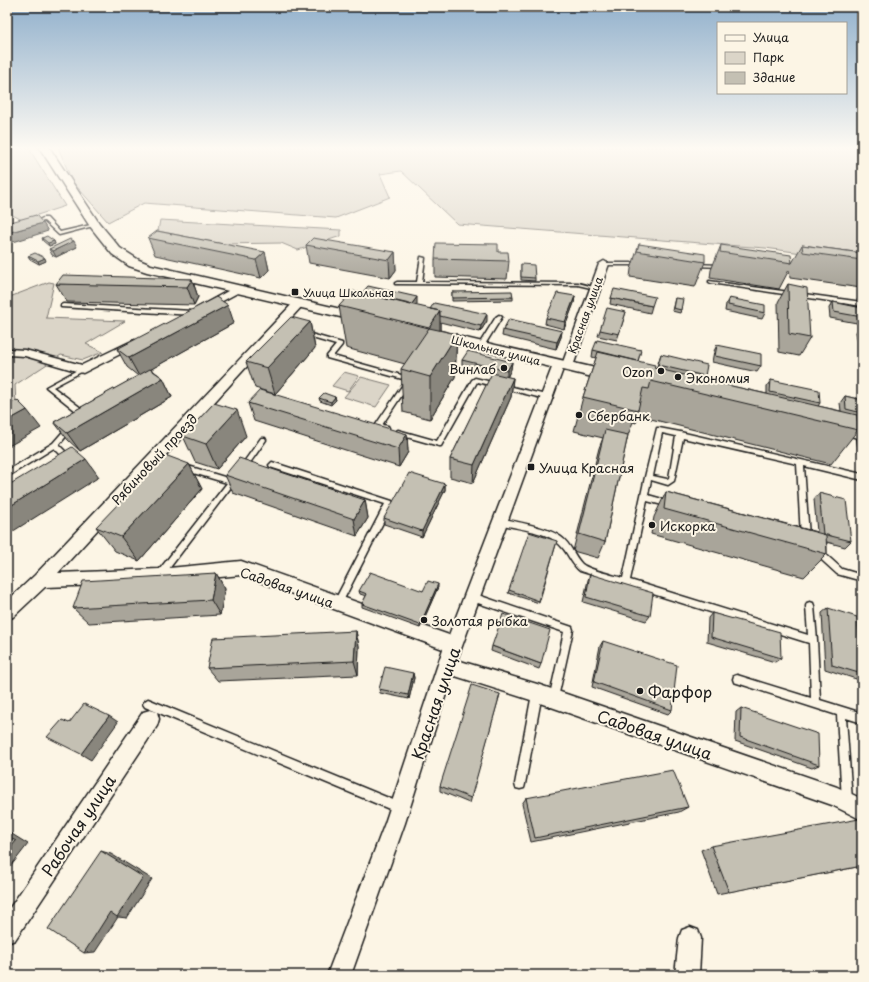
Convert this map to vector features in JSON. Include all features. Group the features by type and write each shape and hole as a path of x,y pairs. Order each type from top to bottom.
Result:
{"street":[{"path":"74,193 95,225 116,252 134,263 147,268 376,321"},
{"name":"Красная улица","path":"338,975 400,808 446,665 499,521 546,397 563,366 604,264"},
{"path":"172,323 237,289"},
{"name":"Рябиновый проезд","path":"7,612 41,580 157,460 280,327 299,304"},
{"name":"Школьная улица","path":"421,332 635,382"},
{"path":"7,352 25,353 83,369 144,337"},
{"path":"813,422 861,433"},
{"name":"Садовая улица","path":"41,580 159,576 241,568 454,646"},
{"name":"Садовая улица","path":"446,665 545,696 855,806"},
{"name":"Рабочая улица","path":"7,932 149,712"},
{"path":"687,975 690,938"}],"lane":[{"path":"30,224 46,219 59,234 95,225"},
{"path":"419,283 423,258"},
{"path":"604,264 644,264"},
{"path":"684,265 724,266"},
{"path":"711,282 862,304"},
{"path":"397,283 578,284 595,288"},
{"path":"63,306 192,313"},
{"path":"481,346 498,317"},
{"path":"298,332 340,344 329,357 410,379 378,426 439,444 475,380 546,397"},
{"path":"7,474 55,446 70,428 78,410 49,387 83,369"},
{"path":"70,428 77,424"},
{"path":"626,582 659,430 862,477"},
{"path":"861,433 862,452"},
{"path":"648,477 668,482 672,479 680,434"},
{"path":"159,576 263,440"},
{"path":"55,446 75,465"},
{"path":"800,463 801,538 840,572 862,578"},
{"path":"175,465 232,482"},
{"path":"272,465 389,503 337,604"},
{"path":"644,497 682,507"},
{"path":"499,521 557,538 565,546 577,565 583,569 813,640"},
{"path":"472,597 569,630 545,696 520,784"},
{"path":"810,606 816,703"},
{"path":"737,679 862,718"},
{"path":"841,711 855,806"},
{"path":"149,712 400,808"}],"green space":[{"path":"7,193 57,193 65,206 22,220 7,212"},
{"path":"82,193 388,193 390,197 336,218 144,203 108,222"},
{"path":"424,193 862,193 862,261 765,248 457,224"},
{"path":"160,220 341,230 341,236 298,250 281,243 223,244 158,231"},
{"path":"49,282 54,283 46,318 125,321 86,344 103,352 83,360 61,355 15,385 16,405 7,410 7,298"},
{"path":"344,372 359,376 348,391 332,386"},
{"path":"361,377 391,385 376,407 344,397"}],"building":[{"path":"36,215 43,223 7,233 7,223"},
{"path":"157,231 265,252 256,260 148,238"},
{"path":"47,236 54,241 48,243 42,238"},
{"path":"313,238 395,252 389,260 306,245"},
{"path":"70,239 74,241 53,251 49,249"},
{"path":"436,243 498,244 498,252 508,252 509,261 435,259"},
{"path":"639,244 705,254 705,262 637,251"},
{"path":"721,245 791,255 792,263 720,252"},
{"path":"802,245 862,253 862,260 803,252"},
{"path":"35,253 45,258 38,261 28,256"},
{"path":"521,264 534,265 535,278 521,277"},
{"path":"63,275 192,279 187,287 56,284"},
{"path":"788,284 807,288 810,338 789,334"},
{"path":"368,286 417,297 411,305 362,293"},
{"path":"614,289 655,297 652,306 611,298"},
{"path":"353,291 440,311 429,328 339,306"},
{"path":"512,291 513,297 452,298 452,292"},
{"path":"557,293 575,296 565,322 546,318"},
{"path":"216,297 228,305 129,358 117,349"},
{"path":"675,298 683,299 681,310 673,308"},
{"path":"729,298 765,305 765,313 728,305"},
{"path":"833,302 862,308 862,317 834,312"},
{"path":"434,303 487,314 481,326 440,316 440,311 430,309"},
{"path":"607,308 626,312 619,334 600,330"},
{"path":"291,317 310,322 267,368 246,362"},
{"path":"509,319 562,331 557,342 503,330"},
{"path":"429,328 457,334 430,377 401,369"},
{"path":"597,340 641,350 638,361 593,350"},
{"path":"717,345 761,354 761,366 715,356"},
{"path":"468,351 512,362 507,371 462,360"},
{"path":"598,352 655,365 654,368 857,415 858,430 651,381 649,389 643,388 638,410 583,397"},
{"path":"661,354 707,365 705,376 658,365"},
{"path":"150,369 163,378 67,433 54,422"},
{"path":"492,373 513,378 474,465 450,459"},
{"path":"771,380 819,390 820,403 770,392"},
{"path":"260,390 407,434 398,449 248,403"},
{"path":"324,393 335,397 331,402 319,398"},
{"path":"845,396 862,400 862,413 846,409"},
{"path":"17,400 27,410 7,421 7,406"},
{"path":"214,403 237,410 206,444 183,436"},
{"path":"605,430 628,435 605,542 579,534"},
{"path":"72,447 86,459 7,508 7,486"},
{"path":"165,455 189,464 121,537 96,527"},
{"path":"239,458 365,500 354,519 225,475"},
{"path":"409,473 445,484 422,531 384,518"},
{"path":"666,492 826,535 827,554 664,509"},
{"path":"819,493 846,500 851,541 823,534"},
{"path":"529,532 557,541 539,601 509,590"},
{"path":"370,572 423,591 428,581 438,584 420,625 362,604 367,594 359,591"},
{"path":"216,573 211,600 73,608 83,581"},
{"path":"590,574 653,593 650,616 586,597"},
{"path":"828,608 857,617 862,674 832,665"},
{"path":"712,613 780,632 781,658 711,637"},
{"path":"503,614 550,630 541,664 492,646"},
{"path":"356,631 354,661 207,668 213,638"},
{"path":"603,641 677,665 672,710 594,682"},
{"path":"385,667 413,673 408,695 379,689"},
{"path":"472,685 500,694 471,798 440,786"},
{"path":"84,704 109,716 81,754 47,737 62,720 69,723"},
{"path":"741,708 818,734 819,765 740,737"},
{"path":"673,770 688,807 535,838 526,798"},
{"path":"859,819 862,825 862,866 729,892 711,846"},
{"path":"7,836 16,841 7,852"},
{"path":"101,851 143,877 117,917 110,912 84,953 48,929"}],"place":[{"name":"Улица Школьная","path":"295,292"},
{"name":"Винлаб","path":"504,368"},
{"name":"Ozon","path":"661,371"},
{"name":"Экономия","path":"678,377"},
{"name":"Сбербанк","path":"579,415"},
{"name":"Улица Красная","path":"531,467"},
{"name":"Искорка","path":"652,525"},
{"name":"Золотая рыбка","path":"424,620"},
{"name":"Фарфор","path":"640,691"}]}
